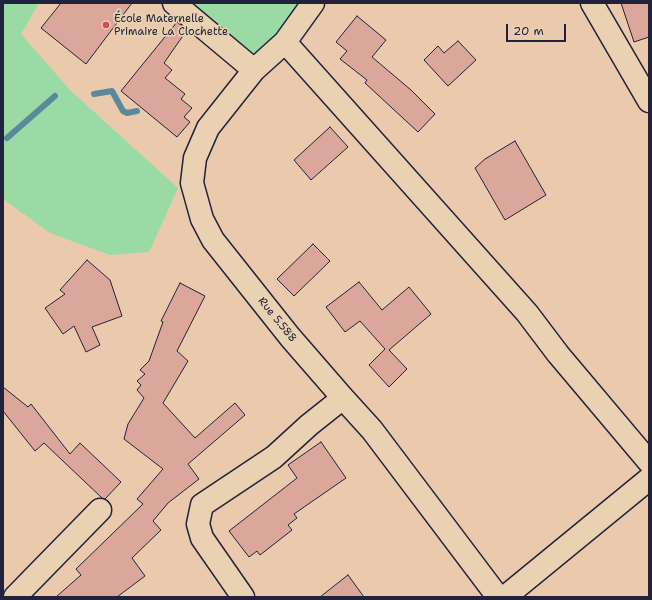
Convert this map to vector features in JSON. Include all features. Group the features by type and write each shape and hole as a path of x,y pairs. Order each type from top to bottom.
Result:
{"street":[{"path":"174,3 254,70"},
{"name":"Rue 5.588","path":"313,3 285,42 254,70 208,128 195,158 192,183 196,200 202,219 213,240 290,337 372,430 498,597"},
{"path":"592,3 649,101"},
{"path":"285,42 523,307 558,354 649,462"},
{"path":"243,597 202,538 198,524 202,505 274,457 343,398"},
{"path":"505,597 649,479"},
{"path":"15,597 100,510"}],"green space":[{"path":"3,3 39,3 21,34 71,91 178,188 149,252 110,255 50,233 3,199"},
{"path":"172,3 303,3 265,54 223,48"}],"building":[{"path":"61,3 132,3 86,64 41,28"},
{"path":"621,3 649,3 649,37 634,42"},
{"path":"357,16 386,40 372,57 411,90 435,114 418,132 365,83 367,80 340,59 347,51 336,42"},
{"path":"177,22 187,30 164,63 172,70 165,78 185,94 181,99 192,108 184,117 190,122 177,137 121,91"},
{"path":"458,41 476,60 448,86 424,60 438,46 444,53"},
{"path":"330,127 348,147 311,180 294,160"},
{"path":"515,141 546,195 505,220 475,168 485,159"},
{"path":"313,244 330,261 294,296 277,279"},
{"path":"87,260 110,280 122,316 92,327 100,345 86,352 74,326 63,334 45,308 65,294 60,290"},
{"path":"359,282 382,310 409,287 431,314 389,350 407,369 389,387 369,365 385,349 360,321 345,332 326,307"},
{"path":"180,283 205,296 177,351 188,361 163,403 195,438 235,403 245,415 188,464 199,479 168,503 153,521 161,530 132,558 145,576 117,597 56,597 81,575 76,569 143,504 137,499 163,469 124,439 128,424 144,398 137,390 141,385 137,381 145,374 140,370 149,361 163,322 161,321"},
{"path":"3,387 28,407 31,404 70,454 80,443 121,482 105,499 102,498 44,443 35,451 3,411"},
{"path":"321,442 346,478 294,514 297,518 288,525 292,530 260,555 257,551 249,557 229,531 297,478 288,465"},
{"path":"348,575 364,597 320,597"}],"waterway":[{"path":"94,94 112,91 123,111 127,113 137,111"},
{"path":"7,138 55,96"}],"place":[{"name":"École Maternelle Primaire La Clochette","path":"106,25"}]}
